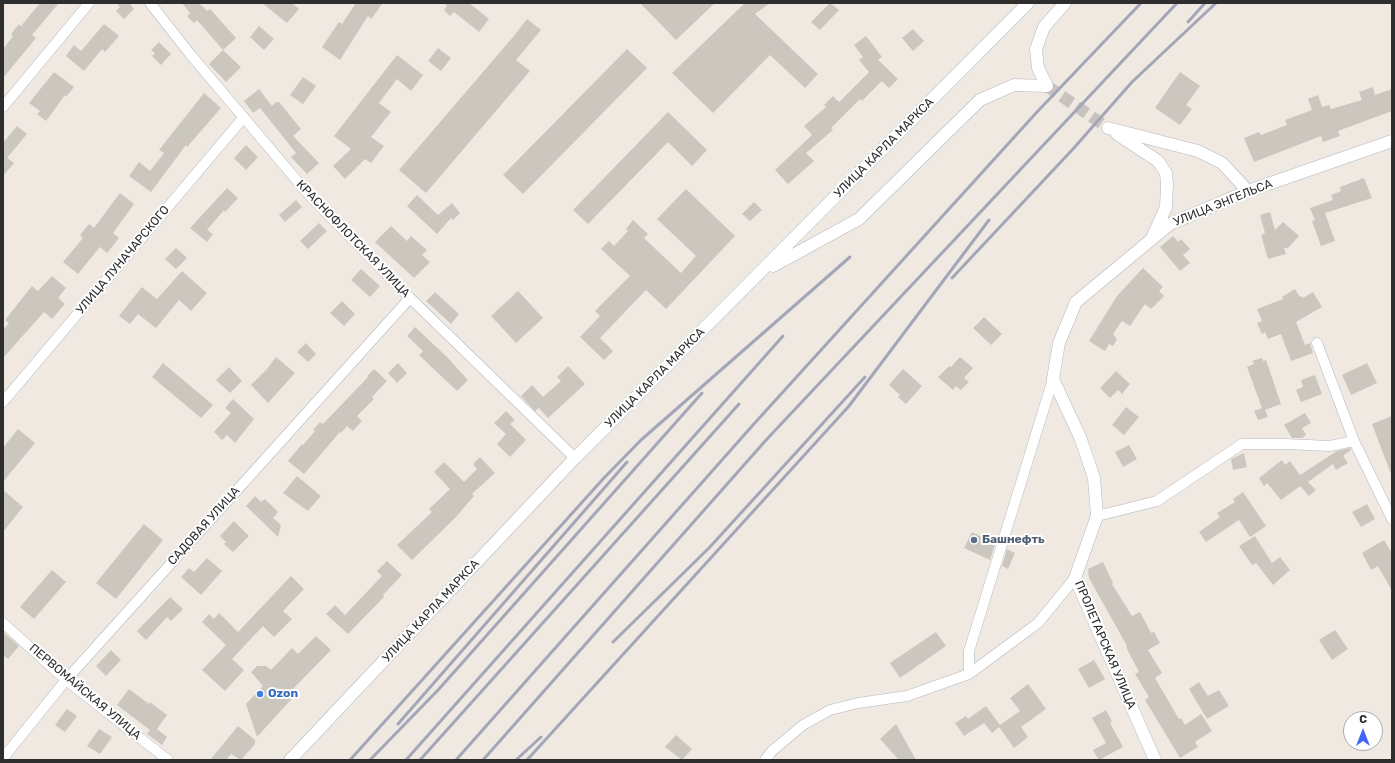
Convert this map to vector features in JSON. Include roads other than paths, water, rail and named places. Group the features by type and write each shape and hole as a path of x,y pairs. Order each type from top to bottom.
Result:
{"street":[{"path":"3,107 89,3"},
{"name":"КРАСНОФЛОТСКАЯ УЛИЦА","path":"150,3 310,196 410,298 575,458"},
{"name":"УЛИЦА КАРЛА МАРКСА","path":"290,760 575,458 1028,3"},
{"path":"761,272 859,219 980,100 1014,85 1047,86 1038,68 1036,48 1044,27 1065,3"},
{"name":"УЛИЦА ЛУНАЧАРСКОГО","path":"3,402 244,117"},
{"path":"1150,240 1166,207 1168,184 1166,173 1158,160 1108,128 1198,151 1222,163 1248,191"},
{"name":"УЛИЦА ЭНГЕЛЬСА","path":"1053,379 1058,343 1076,302 1170,224 1248,191 1392,141"},
{"name":"САДОВАЯ УЛИЦА","path":"3,758 66,680 410,298"},
{"path":"1317,343 1354,441 1392,519"},
{"path":"969,674 969,651 1053,379"},
{"name":"ПРОЛЕТАРСКАЯ УЛИЦА","path":"1053,379 1080,436 1094,478 1097,516 1075,578 1156,760"},
{"path":"1097,516 1157,501 1242,444 1330,446 1354,441"},
{"path":"765,760 772,751 803,725 830,710 858,703 907,696 969,674 1038,623 1075,578"},
{"name":"ПЕРВОМАЙСКАЯ УЛИЦА","path":"3,623 66,680 168,760"}],"tunnel":[{"path":"1047,86 1108,128"}],"railway":[{"path":"456,760 753,425 1037,112 1141,3"},
{"path":"483,760 767,439 1177,3"},
{"path":"1188,22 1205,3"},
{"path":"952,278 1073,149 1132,82 1216,3"},
{"path":"527,760 849,406 989,220"},
{"path":"350,760 603,479 641,440 850,257"},
{"path":"406,760 783,336"},
{"path":"613,642 709,548 865,377"},
{"path":"370,760 439,689 702,393"},
{"path":"420,760 739,404"},
{"path":"398,724 627,462"},
{"path":"516,760 541,737"}],"place":[{"name":"Башнефть","path":"974,540"},
{"name":"Ozon","path":"260,694"}]}
